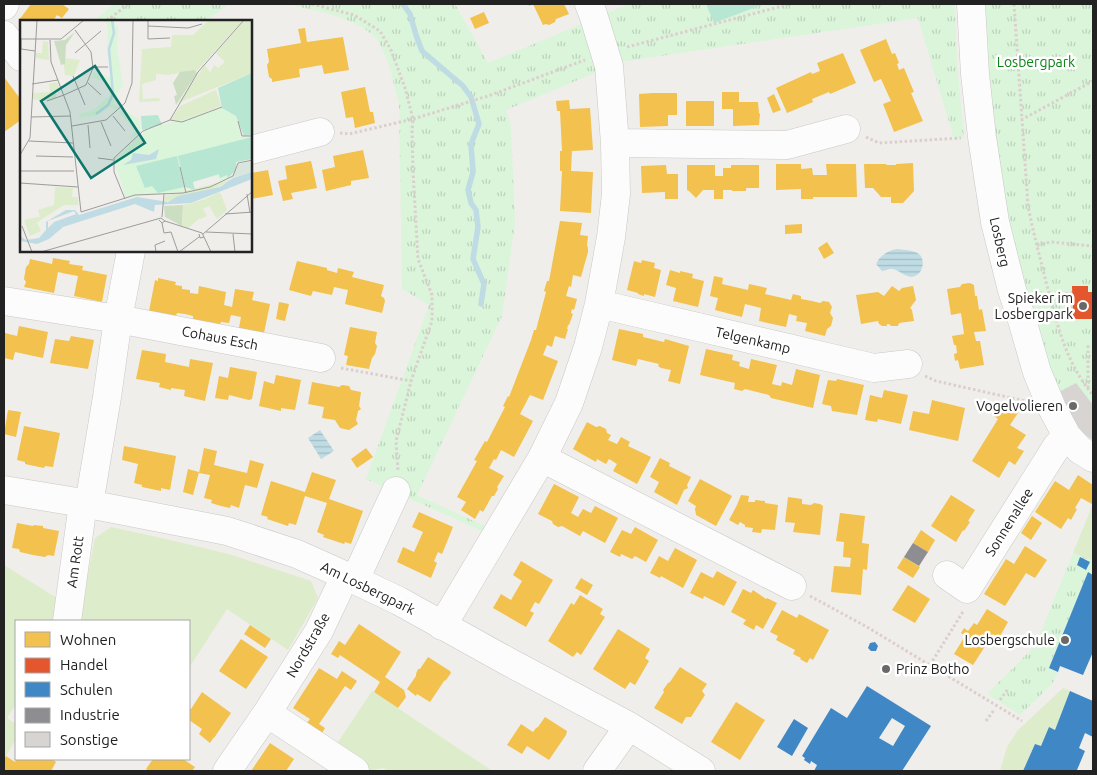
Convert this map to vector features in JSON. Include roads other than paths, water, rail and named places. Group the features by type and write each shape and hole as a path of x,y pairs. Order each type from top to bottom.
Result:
{"street":[{"path":"442,626 542,458 569,403 588,347 599,304 611,237 616,194 616,143 609,66 589,4"},
{"name":"Losberg","path":"971,4 975,74 982,137 995,222 1012,290 1037,372 1052,408 1067,436 1080,450 1093,458"},
{"path":"4,34 20,56"},
{"path":"616,143 786,145 846,128"},
{"path":"252,150 320,132"},
{"path":"86,503 108,389 118,319 131,252"},
{"name":"Cohaus Esch","path":"4,301 118,319 321,358"},
{"name":"Telgenkamp","path":"599,304 874,368 908,364"},
{"name":"Sonnenallee","path":"957,582 1057,446 1067,436"},
{"path":"542,458 792,586"},
{"name":"Am Losbergpark","path":"4,490 86,503 227,531 297,554 398,602 629,726 701,771"},
{"name":"Nordstraße","path":"228,771 319,631 350,578 396,491"},
{"name":"Am Rott","path":"66,620 86,503"},
{"path":"267,712 355,771"},
{"path":"596,771 629,726"}],"water":[{"path":"897,249 912,251 920,255 922,267 918,274 912,277 892,269 882,271 876,264 885,254"},
{"path":"320,430 334,451 321,459 308,438"}],"waterway":[{"path":"403,4 410,14 422,51 463,86 471,97 479,124 471,144 473,172 468,190 471,203 476,210 478,227 473,259 484,284 481,304"}],"place":[{"name":"Spieker im Losbergpark","path":"1083,306"},
{"name":"Vogelvolieren","path":"1073,406"},
{"name":"Losbergschule","path":"1065,640"},
{"name":"Prinz Botho","path":"886,669"}],"park label":[{"name":"Losbergpark","path":"1036,62"}]}
